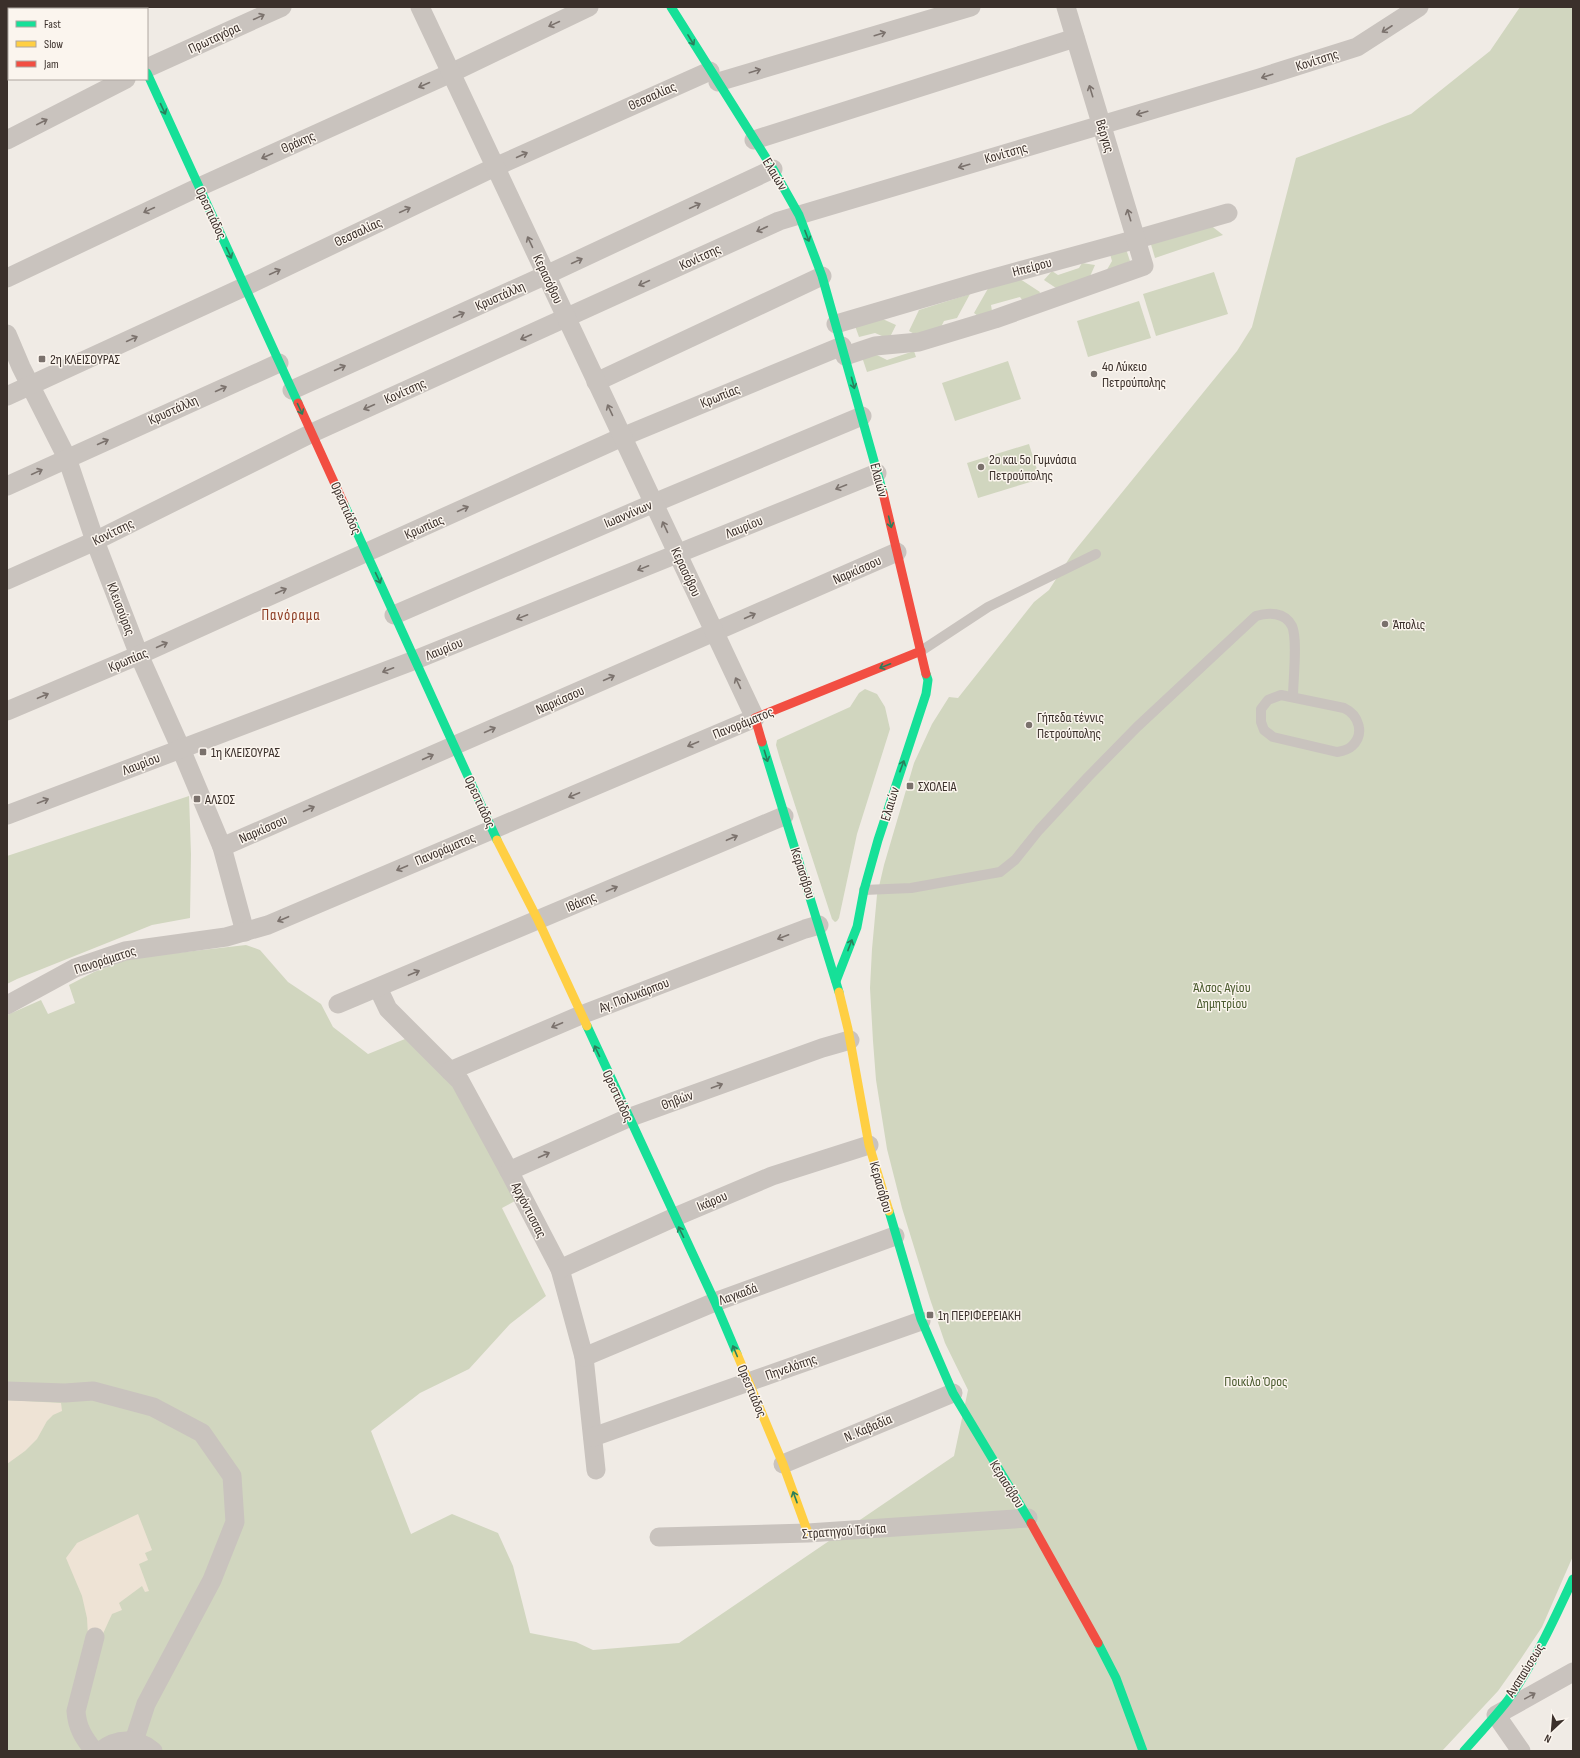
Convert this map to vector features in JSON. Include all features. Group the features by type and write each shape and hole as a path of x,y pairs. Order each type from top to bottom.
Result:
{"street":[{"name":"Πρωταγόρα","path":"148,68 282,7"},
{"name":"Κερασόβου","path":"420,7 755,718 836,981 850,1040 869,1145 895,1236 922,1321 953,1393 995,1466 1028,1518 1094,1634 1116,1678 1143,1751"},
{"name":"Θράκης","path":"7,278 199,187 451,73 589,7"},
{"name":"Ελαιών","path":"671,7 773,169 799,215 822,276 844,351 898,552 928,680 926,694 897,781 864,890 857,926 836,981"},
{"name":"Θεσσαλίας","path":"7,396 244,287 495,167 714,76 971,7"},
{"name":"Βέργας","path":"844,351 874,346 919,342 995,319 1144,266 1066,7"},
{"name":"Κονίτσης","path":"7,580 95,541 312,433 779,221 1259,78 1357,47 1420,7"},
{"path":"754,140 1075,38"},
{"name":"Ορεστιάδος","path":"148,76 492,829 538,920 628,1118 715,1302 783,1464 808,1533"},
{"path":"7,140 124,80"},
{"name":"Κρυστάλλη","path":"292,390 546,276 773,169"},
{"name":"Ηπείρου","path":"836,324 1228,212"},
{"path":"596,382 822,276"},
{"name":"Κλεισούρας","path":"7,334 21,367 67,458 95,541 139,655 181,749 222,847 245,932"},
{"name":"Κρωπίας","path":"7,712 139,655 622,436 844,351"},
{"name":"Κρυστάλλη","path":"7,486 279,363"},
{"name":"Ιωαννίνων","path":"394,615 654,503 862,416"},
{"name":"Λαυρίου","path":"7,815 415,660 877,473"},
{"name":"Ναρκίσσου","path":"222,847 898,552"},
{"name":"Πανοράματος","path":"7,1005 75,968 125,951 226,937 268,925 755,718 921,651"},
{"name":"Ιθάκης","path":"338,1004 784,816"},
{"name":"Αγ. Πολυκάρπου","path":"450,1071 581,1015 805,929 819,925"},
{"name":"Αρχόντισσας","path":"378,988 388,1009 460,1081 509,1170 560,1269 584,1357 594,1437 596,1470"},
{"name":"Θηβών","path":"509,1170 628,1118 822,1048 850,1040"},
{"name":"Ικάρου","path":"560,1269 674,1217 772,1176 869,1145"},
{"name":"Λαγκαδά","path":"584,1357 715,1302 895,1236"},
{"name":"Πηνελόπης","path":"594,1437 922,1321"},
{"path":"7,1391 65,1393 94,1391 153,1407 202,1433 232,1476 235,1522 212,1580 146,1704 134,1740"},
{"name":"N. Καβαδία","path":"783,1464 953,1393"},
{"name":"Στρατηγού Τσίρκα","path":"659,1537 808,1533 1028,1518"},
{"name":"Αναπαύσεως","path":"1464,1751 1496,1715 1523,1677 1540,1647 1573,1579"},
{"path":"94,1751 81,1735 77,1722 76,1711 95,1637"},
{"path":"1521,1751 1496,1715 1573,1672"},
{"path":"100,1751 109,1744 121,1740 134,1740 146,1745 153,1751"}],"lane":[{"path":"921,651 988,607 1096,554"},
{"path":"864,890 911,888 1000,872 1015,860 1039,830 1132,732 1256,616 1265,613 1277,614 1286,619 1291,625 1294,637 1293,697"},
{"path":"1281,696 1293,697 1344,708 1350,711 1358,722 1360,731 1357,740 1347,749 1337,752 1273,736 1264,730 1260,715 1264,704 1272,698 1281,696"}],"green space":[{"name":"Ποικίλο Όρος","path":"1520,7 1573,7 1573,1556 1542,1627 1498,1691 1442,1751 7,1751 7,1015 41,1000 48,1014 75,1003 69,985 94,972 132,958 246,945 260,950 288,982 321,1004 333,1027 368,1054 405,1039 458,1088 517,1200 502,1208 546,1296 510,1324 469,1369 420,1393 371,1431 411,1534 452,1514 498,1533 513,1566 530,1633 576,1642 593,1650 679,1643 954,1456 968,1390 945,1343 902,1208 887,1149 876,1080 873,1041 870,988 877,895 884,865 914,763 932,724 949,697 958,698 1034,602 1049,590 1072,554 1237,351 1252,327 1296,158 1411,114 1490,51"},
{"path":"1209,224 1223,235 1155,258 1150,241"},
{"path":"1126,249 1130,261 1105,273 1112,261 1110,254"},
{"path":"1082,263 1095,265 1088,281 1059,290 1044,280 1052,271 1058,275 1079,268"},
{"path":"1214,272 1228,314 1156,336 1143,294"},
{"path":"1017,277 1040,292 1038,297 1023,301 1020,297 991,305 992,311 978,316 974,313 990,285"},
{"path":"970,294 957,318 944,321 940,329 918,336 909,331 919,310"},
{"path":"1139,301 1151,338 1088,357 1077,321"},
{"path":"876,316 896,325 889,339 875,333 859,337 854,323"},
{"path":"914,351 916,357 867,372 862,357 873,353 887,360"},
{"path":"1008,361 1021,399 955,421 942,383"},
{"path":"1029,444 1040,479 978,498 967,463"},
{"path":"865,689 877,694 885,707 890,729 857,834 839,918 835,922 832,919 776,745 777,740 850,707 859,693"},
{"path":"189,796 191,854 190,918 152,925 7,984 7,856"}],"shaded area":[{"path":"7,1400 61,1403 62,1411 53,1415 47,1421 37,1439 25,1451 7,1464"},
{"path":"138,1514 152,1550 145,1553 148,1560 139,1564 149,1591 145,1592 142,1586 119,1603 122,1610 112,1614 101,1638 88,1636 87,1618 82,1596 66,1558 77,1543"}],"traffic: fast":[{"path":"671,7 773,169 799,215 822,276 883,493"},
{"path":"148,75 298,403"},
{"path":"344,504 497,840"},
{"path":"836,981 857,927 864,890 878,840 926,694 928,680 926,674"},
{"path":"762,742 839,992"},
{"path":"587,1026 715,1302 737,1354"},
{"path":"889,1211 921,1319 953,1393 1031,1523"},
{"path":"1464,1751 1503,1707 1517,1686 1543,1641 1573,1579"},
{"path":"1098,1643 1116,1678 1143,1751"}],"traffic: slow":[{"path":"497,840 538,920 587,1026"},
{"path":"839,992 848,1029 869,1145 889,1211"},
{"path":"737,1354 783,1464 808,1533"}],"traffic: jam":[{"path":"298,403 344,504"},
{"path":"883,493 926,674"},
{"path":"762,742 755,718 921,651"},
{"path":"1031,1523 1098,1643"}],"place":[{"name":"2η ΚΛΕΙΣΟΥΡΑΣ","path":"42,359"},
{"name":"4ο Λύκειο Πετρούπολης","path":"1094,374"},
{"name":"2ο και 5ο Γυμνάσια Πετρούπολης","path":"981,467"},
{"name":"Άπολις","path":"1385,624"},
{"name":"Γήπεδα τέννις Πετρούπολης","path":"1029,725"},
{"name":"1η ΚΛΕΙΣΟΥΡΑΣ","path":"203,752"},
{"name":"ΣΧΟΛΕΙΑ","path":"910,786"},
{"name":"ΑΛΣΟΣ","path":"197,799"},
{"name":"1η ΠΕΡΙΦΕΡΕΙΑΚΗ","path":"930,1315"}],"district":[{"name":"Πανόραμα","path":"291,615"}],"park label":[{"name":"Άλσος Αγίου Δημητρίου","path":"1222,996"}]}
